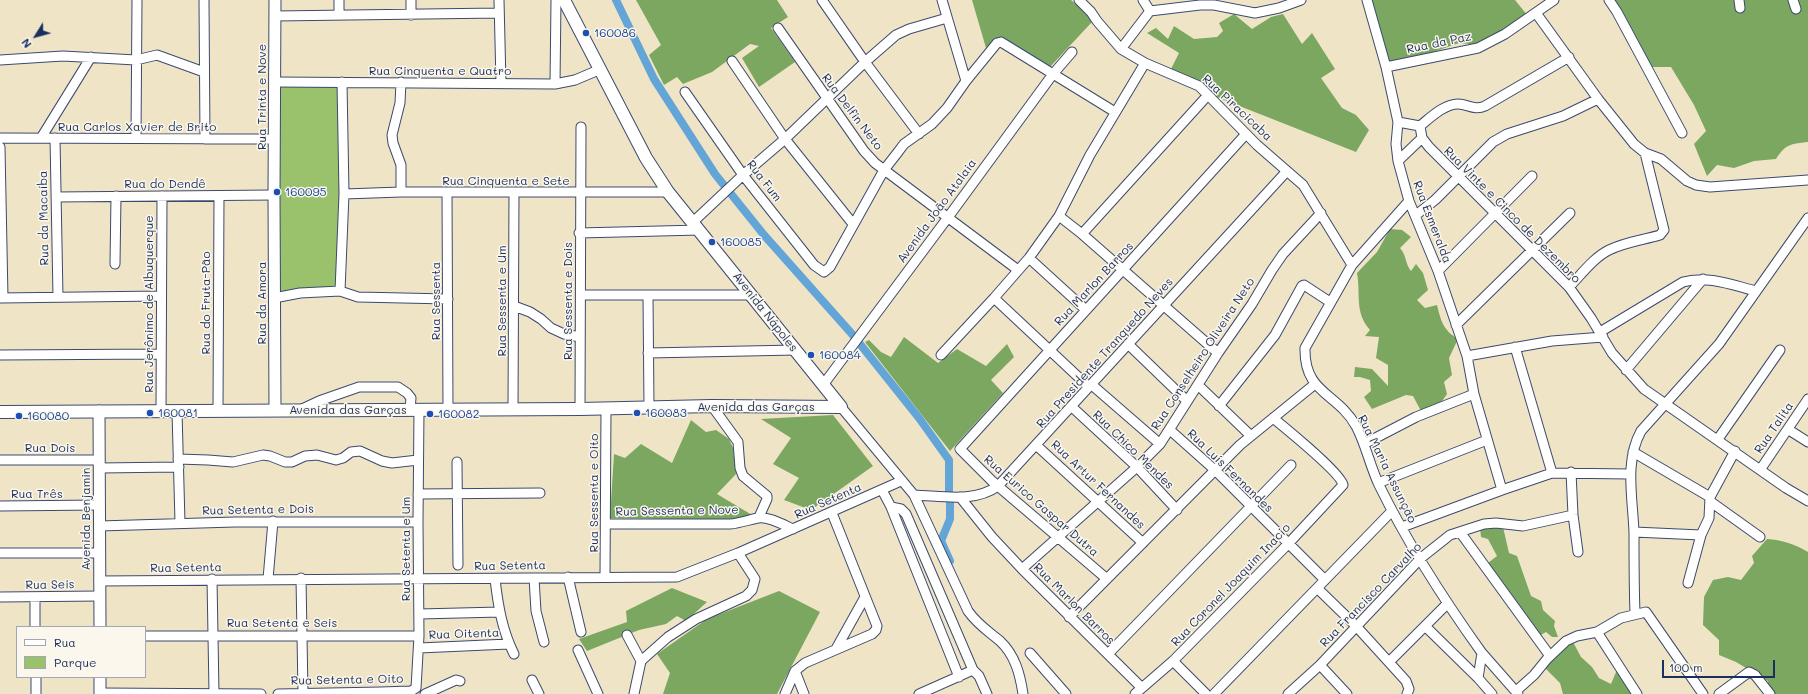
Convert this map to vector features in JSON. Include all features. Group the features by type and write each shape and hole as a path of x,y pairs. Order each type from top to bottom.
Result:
{"main road":[{"name":"Avenida Nápoles","path":"564,0 646,158 668,192 841,408"},
{"name":"Avenida das Garças","path":"0,412 512,408 580,409 712,406 841,408"}],"street":[{"path":"136,138 137,0"},
{"path":"204,0 205,139"},
{"name":"Rua Trinta e Nove","path":"274,195 276,82 275,0"},
{"path":"339,0 339,15"},
{"path":"411,0 411,15"},
{"path":"499,0 501,83"},
{"path":"556,0 556,84"},
{"path":"822,0 865,62 919,134"},
{"path":"942,0 966,81"},
{"name":"Rua Piracicaba","path":"1079,0 1087,8 1111,40 1121,49 1145,63 1192,82 1208,94 1246,134 1303,186 1352,265"},
{"path":"1143,0 1150,11"},
{"path":"1121,49 1150,11 1212,3 1255,13 1279,8 1301,0"},
{"name":"Rua Esmeralda","path":"1367,0 1386,67 1398,122 1396,144 1398,161 1409,201 1438,271 1467,356 1474,394 1502,490"},
{"name":"Rua da Paz","path":"1386,67 1478,48 1536,13 1554,0"},
{"path":"1609,0 1617,12 1682,133"},
{"path":"1793,0 1796,9"},
{"path":"276,16 499,13"},
{"path":"1536,13 1626,135 1645,153 1661,159 1687,181 1696,185 1710,187 1808,180"},
{"path":"580,233 696,226 727,189 785,139 865,62 902,31 947,18"},
{"name":"Rua Delfin Neto","path":"778,28 826,99 864,151 884,170 949,216 1018,270"},
{"path":"732,61 785,139 853,224 884,170 904,144 932,124 947,108 966,81 997,43 1001,42 1115,112"},
{"name":"Avenida João Atalaia","path":"823,385 1053,74 1072,52"},
{"path":"0,60 63,56 136,60 162,55 204,72"},
{"path":"42,138 91,57"},
{"path":"1420,126 1433,115 1454,105 1459,104 1474,109 1485,106 1569,57"},
{"path":"942,355 1029,258 1059,216 1090,155 1145,63"},
{"name":"Rua Cinquenta e Quatro","path":"276,82 556,84 575,80 601,69"},
{"path":"340,291 344,194 342,82"},
{"path":"401,82 400,103 392,134 393,143 401,165 402,192"},
{"name":"Rua Fum","path":"685,92 743,175 814,265 824,272 830,267 853,224"},
{"path":"1082,234 1208,94"},
{"path":"1416,215 1435,200 1493,142 1506,134 1563,116 1598,99"},
{"path":"1398,122 1420,126"},
{"path":"1398,161 1422,138 1420,126"},
{"name":"Rua Sessenta e Dois","path":"580,409 581,127"},
{"name":"Rua Marlon Barros","path":"960,449 1246,134"},
{"name":"Rua Carlos Xavier de Brito","path":"0,138 274,139"},
{"name":"Rua da Macaíba","path":"54,138 58,297"},
{"name":"Rua Vinte e Cinco de Dezembro","path":"1422,138 1458,177 1569,287 1602,335 1612,353 1644,389 1718,439 1786,488 1808,501"},
{"path":"0,147 1,298 160,296"},
{"path":"1569,287 1591,264 1608,250 1621,245 1660,235 1664,230 1645,153"},
{"name":"Rua Presidente Tranquedo Neves","path":"914,495 960,498 978,496 990,492 998,486 1072,408 1128,344 1164,307 1226,236 1287,171"},
{"path":"1438,271 1532,176"},
{"name":"Rua Cinquenta e Sete","path":"344,194 402,192 668,192"},
{"name":"Rua Sessenta","path":"447,192 448,409"},
{"name":"Rua Sessenta e Um","path":"512,408 514,193"},
{"name":"Rua do Dendê","path":"56,197 274,195"},
{"name":"Rua da Amora","path":"274,195 275,410"},
{"path":"115,264 116,196"},
{"name":"Rua Jerônimo de Albuquerque","path":"161,411 162,354 160,296 162,196"},
{"name":"Rua do Fruta-Pão","path":"218,411 219,196"},
{"name":"Rua Maria Assunção","path":"1409,201 1352,265 1305,348 1305,362 1308,373 1315,384 1340,406 1355,425 1364,444 1378,483 1392,511 1447,604 1482,653 1517,693"},
{"name":"Rua Conselheiro Oliveira Neto","path":"1022,569 1099,502 1160,444 1283,254 1321,213"},
{"path":"1456,326 1570,213"},
{"path":"1059,216 1082,234 1104,255 1124,270 1164,307 1218,353"},
{"path":"1635,613 1634,532 1630,474 1635,442 1641,431 1719,344 1808,218"},
{"path":"1029,258 1086,310"},
{"path":"1467,356 1552,341 1602,335 1683,282 1703,279 1756,291"},
{"path":"1626,370 1703,279"},
{"path":"1219,406 1275,335 1302,286 1304,285 1330,302"},
{"path":"274,298 300,294 340,291 358,297 448,299"},
{"path":"581,295 752,295"},
{"path":"648,295 649,408"},
{"path":"994,298 1091,386 1160,444"},
{"path":"514,306 530,312 551,328 564,334 580,337"},
{"path":"1128,344 1187,401"},
{"path":"1515,347 1552,473"},
{"path":"648,353 796,350"},
{"path":"1718,439 1780,350"},
{"path":"0,355 162,354"},
{"path":"1068,617 1216,471 1250,435 1315,384"},
{"path":"1198,385 1250,435"},
{"name":"Rua Setenta e Um","path":"301,410 319,401 359,387 398,386 411,398 415,409 418,460 419,648 413,692"},
{"path":"1364,444 1416,417 1474,394"},
{"name":"Rua Talita","path":"1760,470 1789,430 1808,400"},
{"path":"712,406 738,442 740,468 743,476 767,496 759,517 793,529"},
{"name":"Rua Sessenta e Oito","path":"605,577 606,408"},
{"name":"Avenida Nápoles","path":"841,408 914,495 968,611 977,624 1008,649 1020,674 1023,694"},
{"name":"Rua Chico Mendes","path":"1072,408 1137,467 1177,510"},
{"name":"Avenida Benjamin","path":"99,411 100,626"},
{"path":"178,411 180,524"},
{"name":"Rua Coronel Joaquim Inacio","path":"1138,691 1173,661 1288,544 1343,485 1341,479 1305,445 1273,418"},
{"name":"Rua Luís Fernandes","path":"1170,430 1216,471 1325,580"},
{"path":"1789,430 1808,442"},
{"path":"1378,483 1487,440"},
{"name":"Rua Artur Fernandes","path":"1036,445 1143,543"},
{"name":"Rua Eurico Gaspar Dutra","path":"960,449 998,486 1107,580"},
{"name":"Rua Dois","path":"0,460 99,464 179,463 208,460 233,462 270,456 285,462 292,462 305,456 317,454 336,460 343,458 351,452 360,451 382,461 392,463 418,460"},
{"path":"1688,583 1701,535 1709,518 1710,500 1735,451"},
{"path":"1633,452 1710,500 1760,537"},
{"path":"457,462 458,565"},
{"path":"1108,654 1291,465"},
{"path":"1571,472 1573,515 1578,552"},
{"path":"1402,527 1552,473 1571,472 1630,474"},
{"name":"Rua Setenta","path":"99,580 677,577 832,513 901,481"},
{"path":"882,490 891,507 959,676"},
{"path":"418,494 540,493"},
{"name":"Rua Marlon Barros","path":"960,498 992,537 1022,569 1068,617 1108,654 1138,691"},
{"name":"Rua Três","path":"0,506 99,505"},
{"path":"891,507 901,509 906,514 972,670 979,676 987,694"},
{"path":"1214,694 1392,511"},
{"path":"785,694 795,671 804,662 872,634 876,630 876,626 832,513"},
{"name":"Rua Francisco Carvalho","path":"1288,694 1320,664 1421,558 1439,542 1450,535 1484,524 1496,523 1523,526 1573,515"},
{"name":"Rua Sessenta e Nove","path":"606,524 730,524 742,523 759,517"},
{"path":"268,579 273,521"},
{"name":"Rua Setenta e Dois","path":"99,526 273,521 418,522"},
{"path":"1460,532 1550,656"},
{"path":"1634,532 1701,535"},
{"path":"0,552 100,552"},
{"path":"634,694 641,661 668,637 696,619 746,596 752,590 755,579 738,553"},
{"path":"301,578 303,693"},
{"path":"534,578 536,611 544,642"},
{"path":"568,578 581,632"},
{"path":"212,579 214,693"},
{"path":"496,579 500,612 509,644 514,654"},
{"path":"1317,588 1356,626 1406,682 1409,689 1407,694"},
{"name":"Rua Seis","path":"0,597 100,596"},
{"path":"35,597 36,626"},
{"path":"836,649 865,597"},
{"path":"1389,662 1447,604"},
{"path":"419,614 500,612"},
{"path":"1517,693 1550,656 1566,641 1577,636 1597,632 1621,618 1635,613 1646,612 1703,694"},
{"path":"1425,626 1478,678 1492,694"},
{"path":"1597,632 1637,694"},
{"path":"628,634 641,661"},
{"name":"Rua Setenta e Seis","path":"146,636 419,636"},
{"name":"Rua Oitenta","path":"419,648 509,644"},
{"path":"578,650 598,694"},
{"path":"1030,653 1066,694"},
{"path":"1478,678 1482,653"},
{"path":"1173,661 1206,694"},
{"path":"1320,664 1347,694"},
{"path":"919,694 972,670"},
{"path":"795,671 804,694"},
{"path":"1719,694 1750,672 1755,675 1770,694"},
{"path":"36,678 36,694"},
{"path":"100,678 100,693 261,694"},
{"path":"425,694 456,680 460,681"},
{"path":"532,680 539,694"},
{"name":"Rua Setenta e Oito","path":"278,694 413,692"}],"green space":[{"path":"636,0 777,0 788,17 771,28 795,62 759,87 742,58 759,46 750,44 712,72 683,84 677,77 664,85 649,55 661,45"},
{"path":"972,0 1071,0 1086,12 1092,22 1049,68 999,37 986,48"},
{"path":"1371,0 1515,0 1528,16 1479,45 1459,43 1416,58 1387,62"},
{"path":"1614,0 1808,0 1808,142 1797,143 1789,146 1783,150 1776,159 1754,161 1734,168 1717,165 1707,176 1694,144 1706,131 1694,105 1671,67 1652,67"},
{"path":"1234,14 1252,29 1271,17 1283,14 1302,44 1312,33 1335,69 1321,78 1342,108 1356,115 1369,130 1356,152 1204,92 1171,69 1179,53 1147,33 1156,28 1168,39 1174,26 1194,39 1217,37 1223,31 1219,23"},
{"path":"276,82 342,82 340,291 274,298"},
{"path":"1390,229 1402,230 1411,237 1400,248 1411,271 1416,264 1423,273 1428,290 1417,300 1425,308 1437,305 1443,325 1453,336 1458,339 1449,358 1452,375 1444,382 1447,394 1440,404 1421,411 1413,396 1406,395 1372,409 1364,397 1371,391 1370,380 1354,377 1355,367 1372,369 1388,386 1388,365 1376,358 1379,337 1365,336 1370,330 1365,323 1360,310 1357,273 1377,252"},
{"path":"904,337 938,363 957,349 986,366 1007,344 1014,357 991,380 1003,393 950,451 865,342 869,340 881,352 891,357"},
{"path":"833,415 873,466 811,510 784,500 799,478 773,464 791,438 761,419"},
{"path":"691,420 706,432 716,430 729,439 733,448 736,474 717,494 752,515 739,520 610,518 614,454 625,458 641,444 672,463"},
{"path":"1503,527 1509,553 1517,556 1531,596 1541,601 1543,610 1555,621 1554,626 1558,637 1552,637 1546,632 1539,636 1484,566 1497,556 1488,539 1481,537 1480,528"},
{"path":"1767,539 1788,543 1808,552 1808,694 1768,694 1768,681 1736,662 1719,655 1719,640 1703,625 1704,597 1713,580 1728,577 1741,580 1754,563 1752,556"},
{"path":"672,588 707,602 686,621 677,616 666,624 639,630 587,651 579,639 627,622 626,611"},
{"path":"779,591 820,612 777,694 663,694 670,673 657,654 707,619"},
{"path":"1573,642 1581,657 1592,667 1599,678 1611,684 1619,665 1636,694 1563,694 1560,683 1542,665"}],"waterway":[{"path":"616,0 654,79 715,174 764,235 852,334 919,418 949,460 949,492"},
{"path":"950,502 950,519 941,541 950,561"}],"place":[{"name":"160086","path":"586,33"},
{"name":"160095","path":"277,192"},
{"name":"160085","path":"712,242"},
{"name":"160084","path":"811,355"},
{"name":"160081","path":"150,413"},
{"name":"160083","path":"637,413"},
{"name":"160082","path":"430,414"},
{"name":"160080","path":"19,416"}]}
